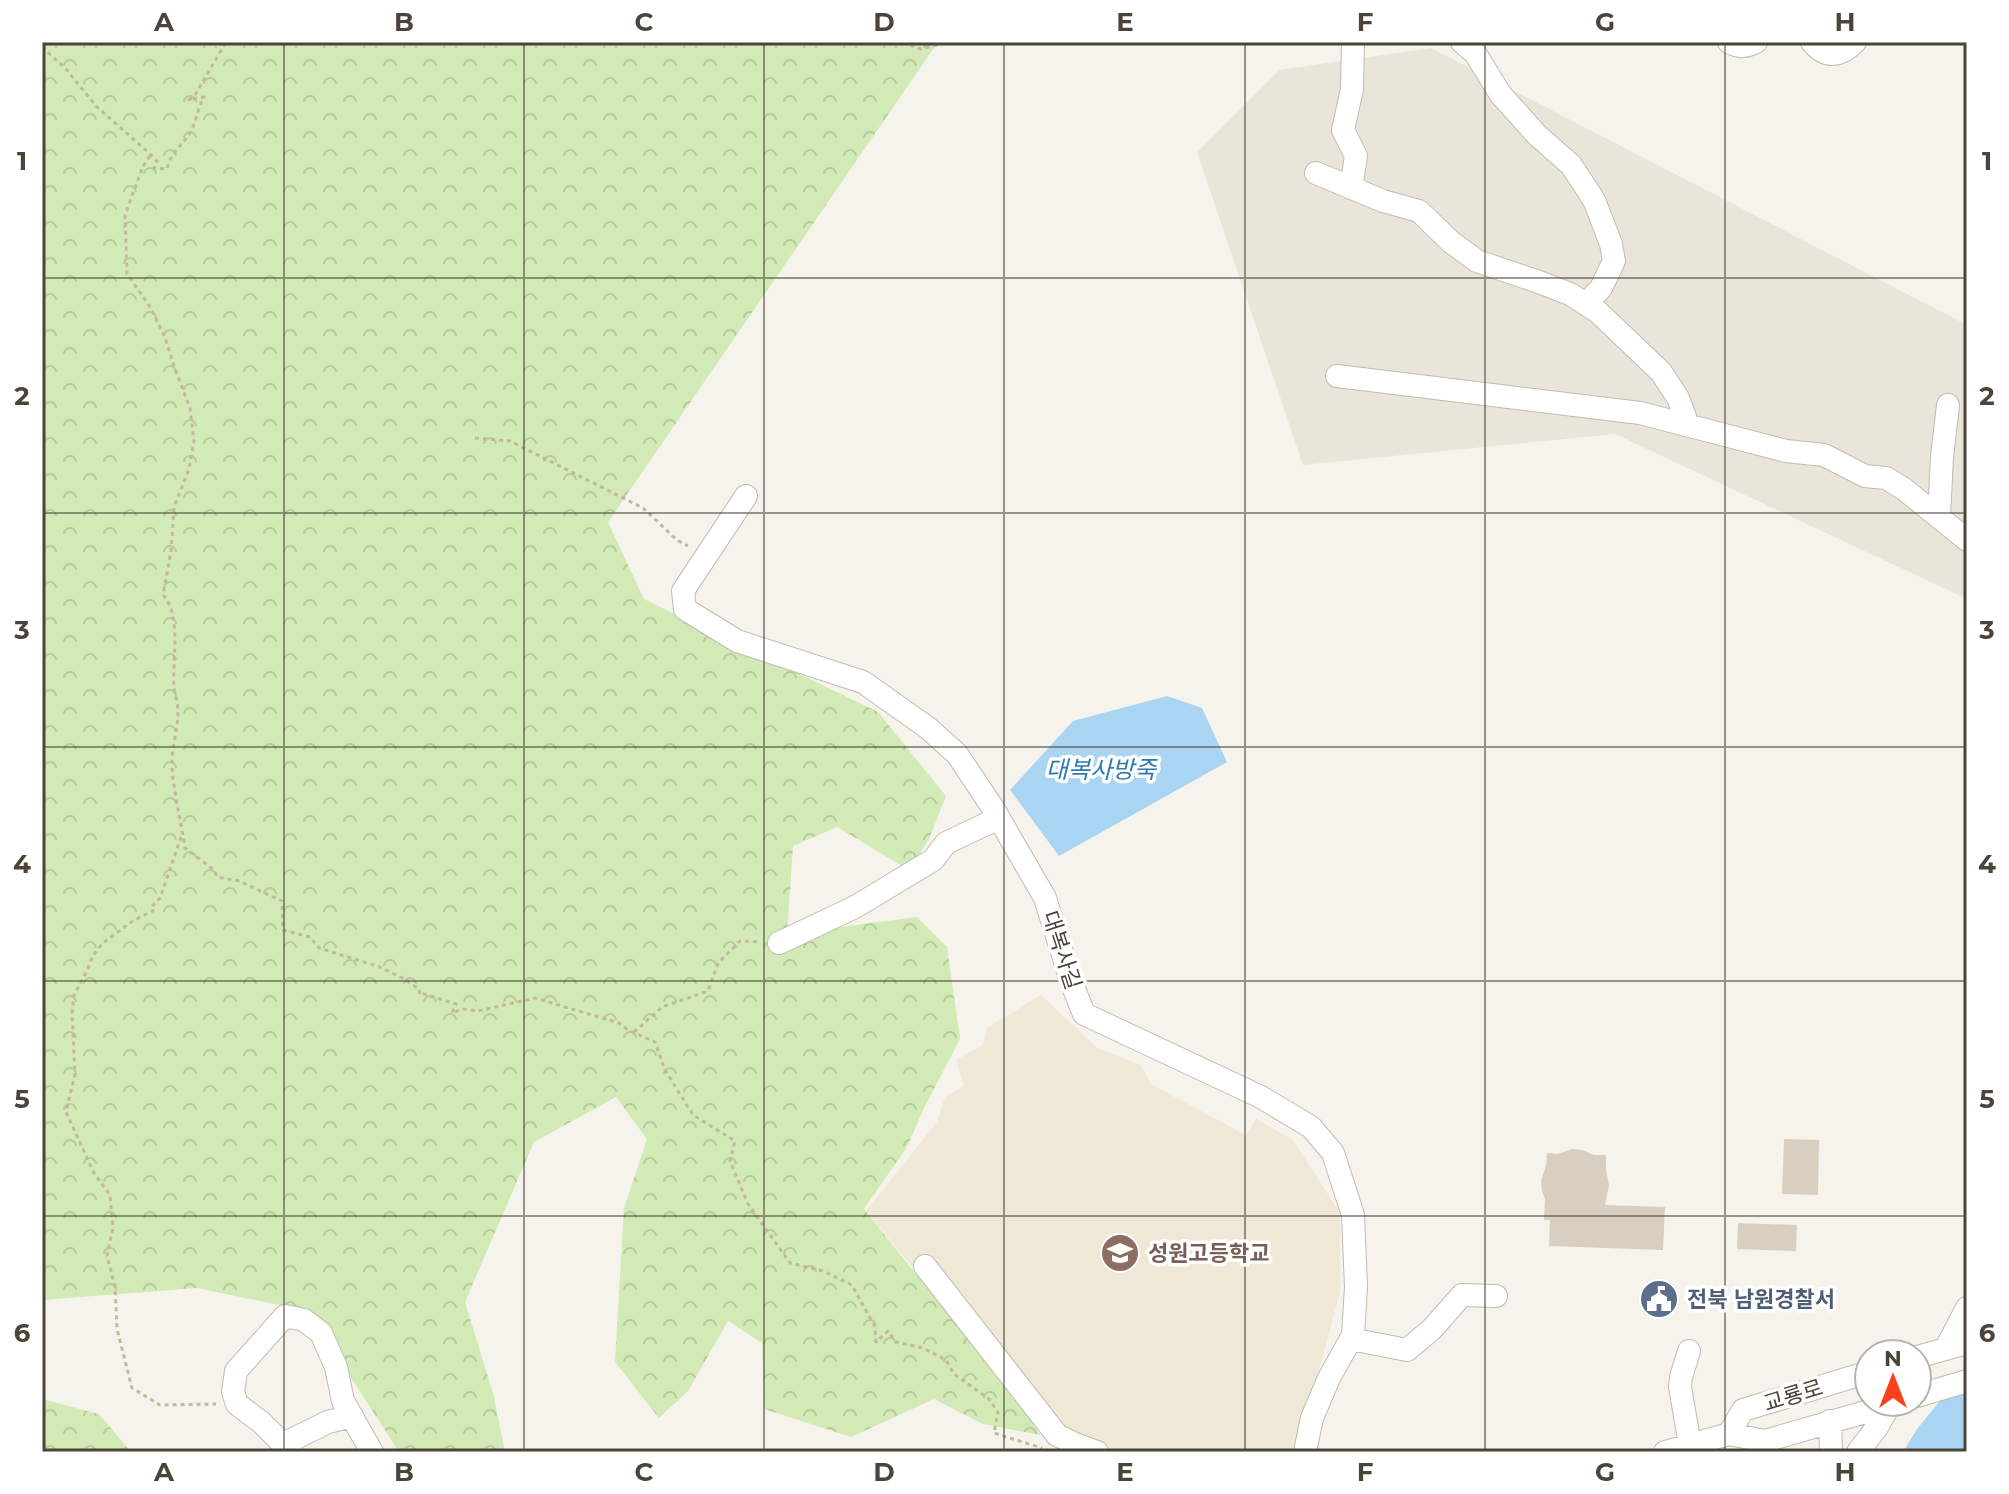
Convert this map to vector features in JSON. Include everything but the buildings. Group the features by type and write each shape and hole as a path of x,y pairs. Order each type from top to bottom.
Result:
{"street":[{"path":"1351,188 1356,156 1343,130 1352,89 1353,42"},
{"path":"1462,42 1475,53 1501,95 1537,135 1571,165 1594,200 1611,244 1614,261 1601,288 1586,304"},
{"path":"1729,42 1737,47 1756,42"},
{"path":"1812,42 1822,53 1831,55 1849,49 1855,42"},
{"path":"1316,173 1383,201 1419,211 1451,242 1477,261 1570,294 1598,312 1661,372 1678,398 1688,425"},
{"path":"1337,376 1640,413 1786,451 1824,455 1865,476 1886,478 1967,540"},
{"path":"1939,517 1948,405"},
{"name":"대복사길","path":"746,496 683,591 685,609 737,641 863,682 928,728 957,754 999,818 1045,898 1084,1014 1261,1097 1311,1127 1333,1153 1353,1215 1356,1287 1353,1335 1329,1378 1312,1418 1305,1452"},
{"path":"779,943 855,907 933,860 946,843 999,818"},
{"path":"925,1266 1057,1435 1097,1452"},
{"path":"1351,1339 1407,1350 1432,1329 1462,1295 1496,1296"},
{"path":"1933,1353 1957,1346 1967,1308"},
{"path":"352,1416 328,1422 287,1448 237,1404 233,1392 236,1371 285,1316 304,1320 321,1333 336,1367 343,1401 352,1416 372,1452"},
{"path":"1689,1351 1680,1387 1690,1445"},
{"name":"교룡로","path":"1729,1434 1743,1410 1853,1377"},
{"path":"1933,1391 1967,1381"},
{"name":"교룡로","path":"1665,1452 1729,1434 1765,1441 1853,1415"},
{"path":"1858,1452 1884,1418"},
{"path":"1830,1421 1831,1452"}],"path":[{"path":"42,47 66,69 97,107 157,161 154,168 167,169 168,159 192,130 204,97 189,100 226,42"},
{"path":"903,42 920,49 949,42"},
{"path":"150,156 143,166 125,215 127,274 149,305 165,337 190,408 194,441 189,469 174,507 171,552 163,595 171,611 175,646 174,685 178,714 172,762 175,802 185,848 214,870 217,877 239,881 282,901 283,930 310,937 319,948 380,967 419,989 420,995 456,1004 452,1013 463,1009 478,1011 535,998 619,1023 623,1028 655,1042 665,1070 693,1115 735,1141 730,1161 748,1204 790,1263 823,1271 852,1285 875,1327 876,1342 888,1331 896,1342 923,1348 946,1360 954,1374 989,1399 998,1412 994,1433 1045,1449"},
{"path":"475,438 510,441 643,508 677,540 705,557"},
{"path":"183,833 160,898 151,907 153,911 134,920 103,943 93,955 74,995 75,1074 66,1112 94,1173 110,1195 113,1228 107,1256 115,1286 117,1329 132,1388 160,1405 237,1404"},
{"path":"634,1032 662,1007 708,991 718,963 740,941 779,943"}],"shaded area":[{"path":"1431,48 1967,325 1967,599 1615,434 1303,465 1197,152 1279,70"},
{"name":"성원고등학교","path":"1041,995 1097,1048 1141,1065 1152,1085 1246,1135 1256,1119 1293,1140 1340,1213 1340,1292 1297,1452 1066,1452 866,1211 937,1122 945,1097 964,1086 956,1060 983,1045 987,1028"}],"green space":[{"path":"42,42 938,42 608,522 644,599 878,712 946,796 929,839 909,870 837,827 793,846 787,934 917,917 947,947 960,1039 907,1147 864,1209 1029,1416 1040,1435 983,1424 934,1399 851,1437 764,1409 762,1343 728,1321 688,1391 659,1418 615,1362 624,1208 647,1139 616,1097 534,1142 465,1302 493,1393 505,1452 399,1452 308,1311 197,1288 42,1300"},
{"path":"42,1399 99,1414 131,1452 42,1452"}],"water":[{"name":"대복사방죽","path":"1167,696 1202,708 1227,762 1059,856 1010,790 1073,721"},
{"path":"1967,1368 1967,1452 1903,1452 1926,1418 1933,1418 1933,1409"}],"place":[{"name":"성원고등학교","path":"1120,1253"},
{"name":"전북 남원경찰서","path":"1659,1299"}]}
